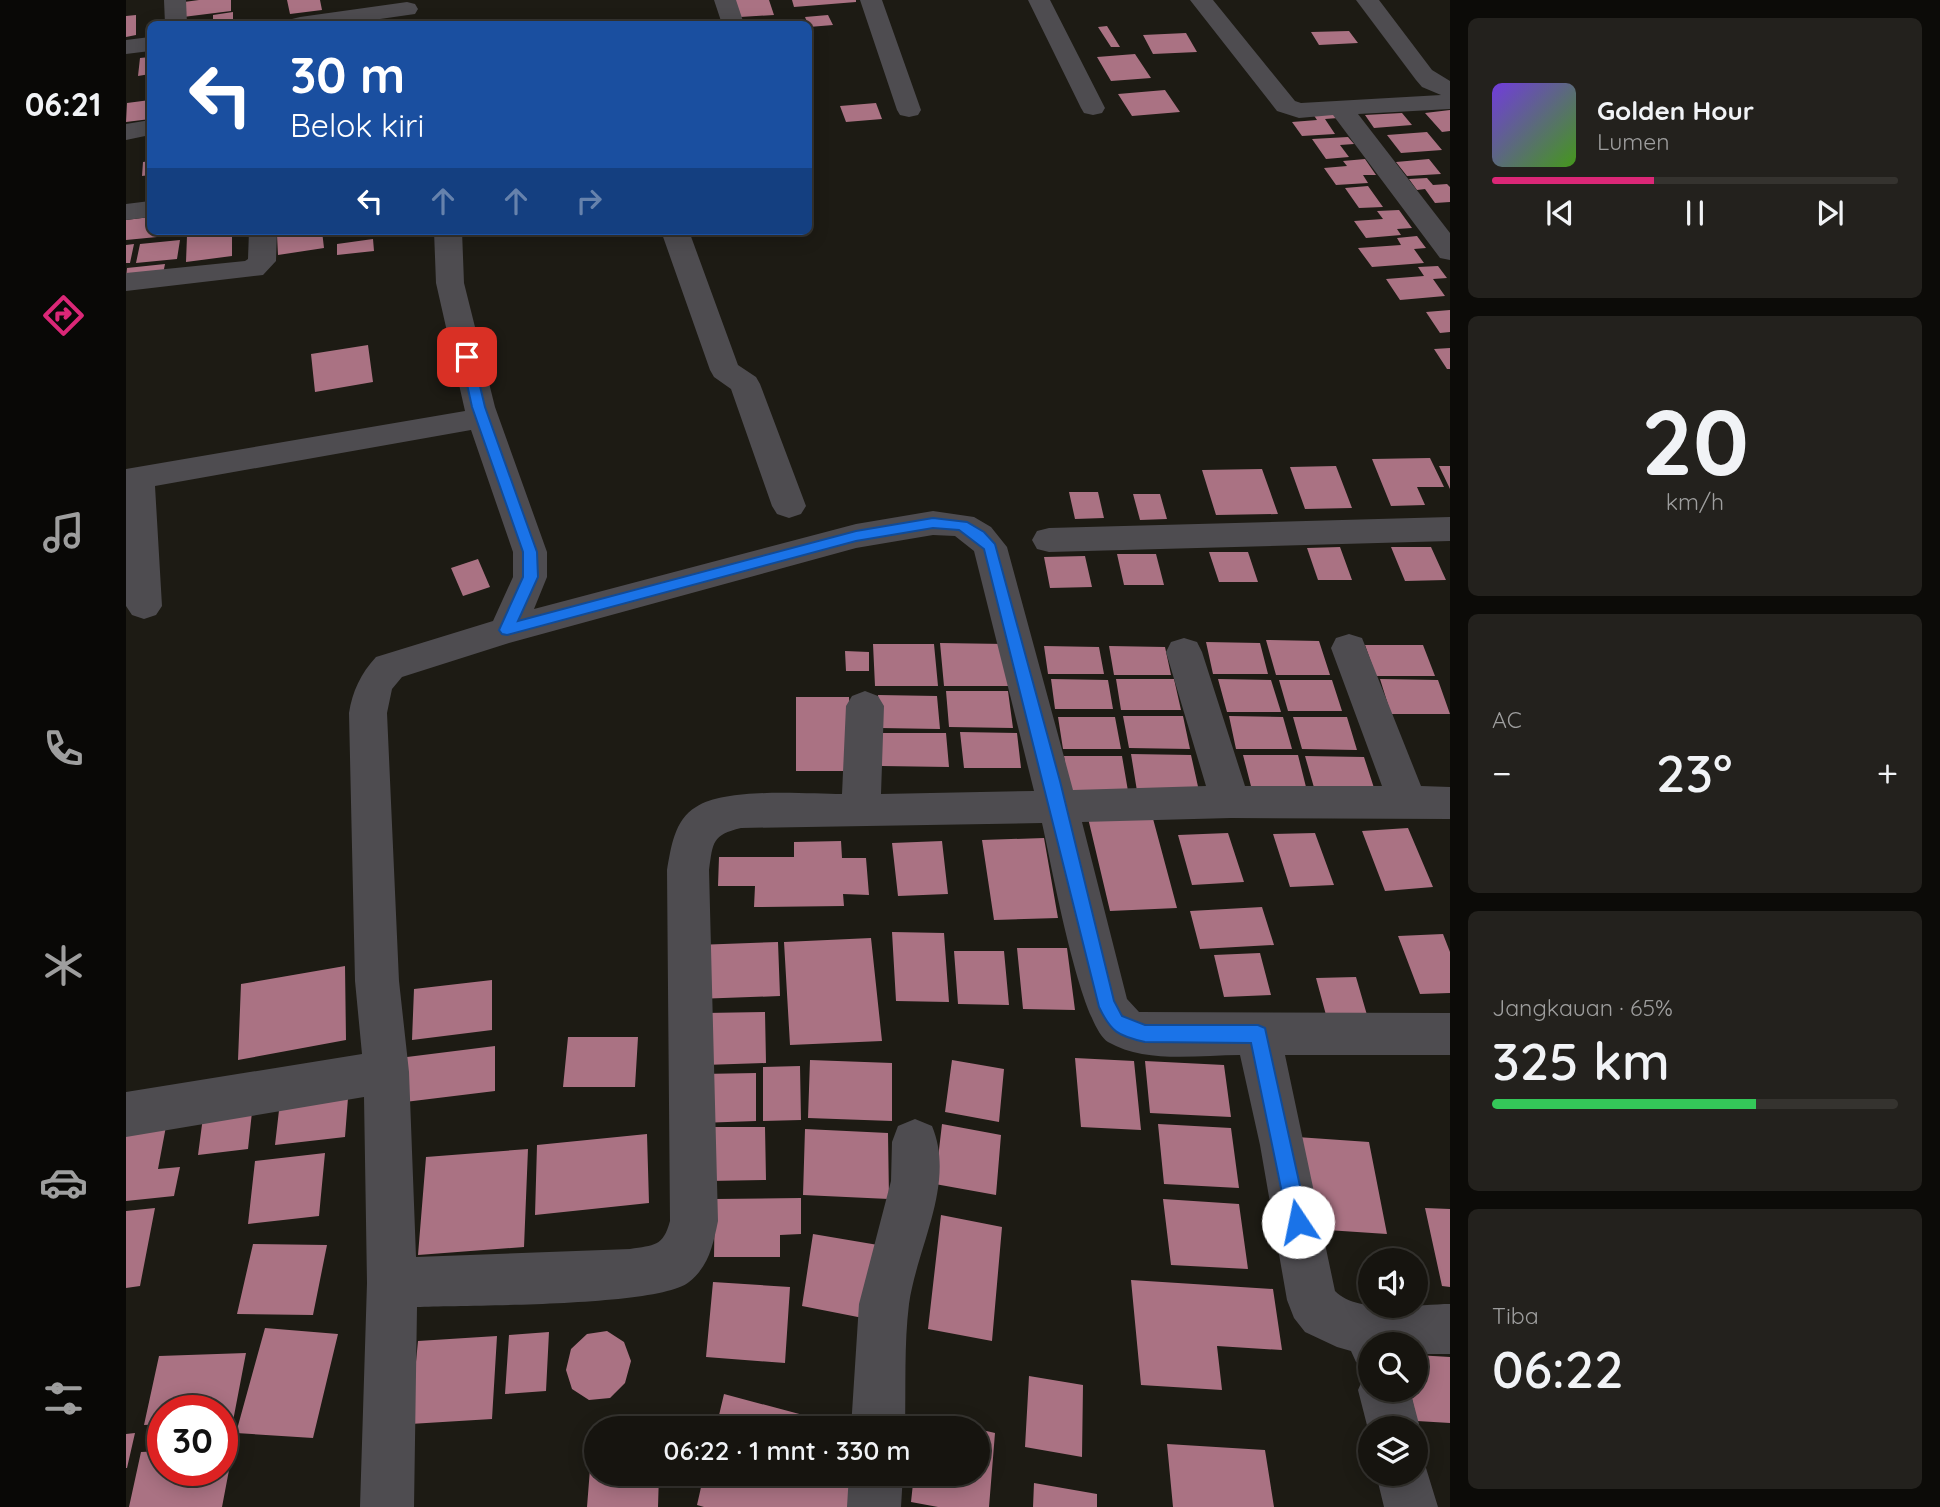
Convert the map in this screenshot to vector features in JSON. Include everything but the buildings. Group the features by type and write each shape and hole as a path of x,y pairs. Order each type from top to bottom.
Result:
{"street":[{"path":"175,0 176,21"},
{"path":"725,0 732,21"},
{"path":"872,0 909,110"},
{"path":"1039,0 1093,108"},
{"path":"1201,0 1286,106 1299,111 1450,102"},
{"path":"1367,0 1424,75 1431,82 1450,90"},
{"path":"321,21 407,9"},
{"path":"126,47 147,44"},
{"path":"1340,107 1450,251"},
{"path":"126,132 147,128"},
{"path":"126,212 147,209"},
{"path":"126,282 253,269 262,261 263,235"},
{"path":"448,235 450,283 483,418 530,552 530,577 509,626"},
{"path":"676,235 725,370 720,385 776,508"},
{"path":"144,606 132,479 483,418"},
{"path":"387,1507 392,1283 386,1072 377,981 368,713 370,694 389,667 509,626 856,536 933,523 962,525 979,535 990,547 1106,1002 1116,1022 1145,1034 1450,1034"},
{"path":"1049,540 1450,529"},
{"path":"1349,648 1408,803"},
{"path":"1184,652 1231,802"},
{"path":"861,810 865,706"},
{"path":"392,1283 629,1275 669,1267 687,1250 694,1221 688,870 693,838 709,819 741,811 1231,802 1450,803"},
{"path":"1258,1034 1283,1145 1312,1300 1318,1312 1329,1321 1361,1332"},
{"path":"126,1115 386,1072"},
{"path":"879,1416 884,1304 915,1181 915,1142"},
{"path":"1417,1332 1450,1329"},
{"path":"874,1507 875,1486"},
{"path":"1406,1486 1411,1507"}],"route":[{"path":"467,357 479,407 530,552 530,577 507,630 856,536 933,523 962,525 979,535 990,547 1013,629 1106,1002 1116,1022 1145,1034 1258,1034 1298,1222"}]}
